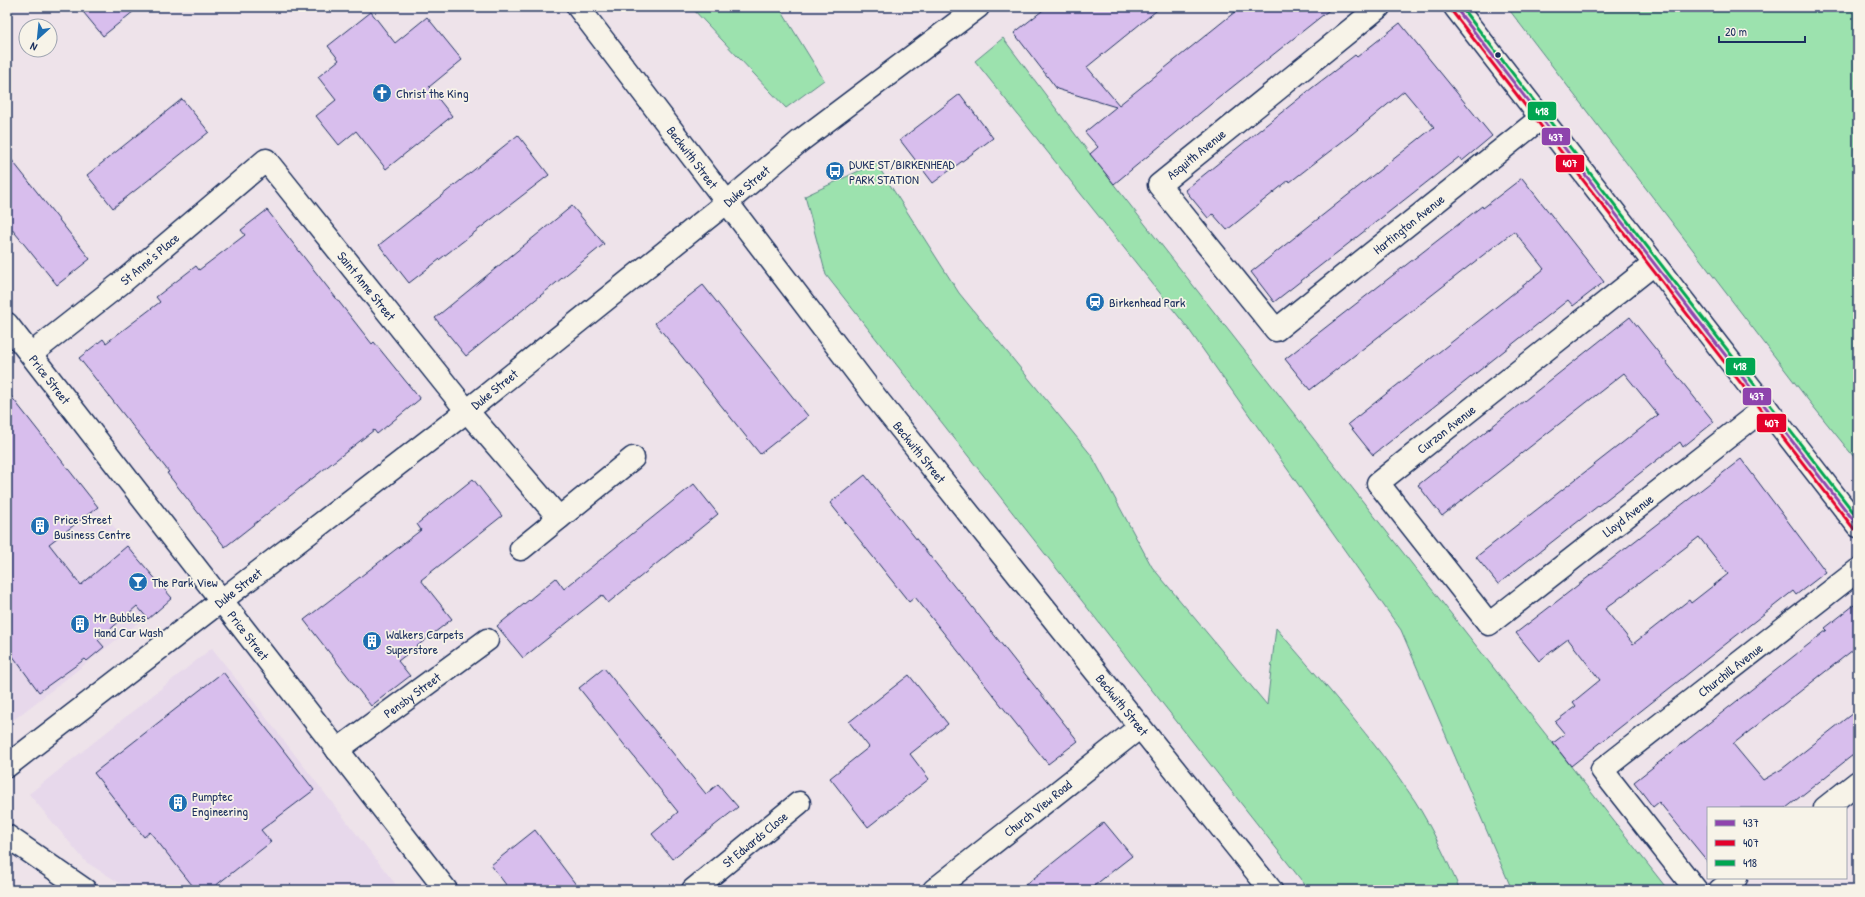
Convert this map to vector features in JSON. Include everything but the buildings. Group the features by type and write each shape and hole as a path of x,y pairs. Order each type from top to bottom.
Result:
{"street":[{"name":"Beckwith Street","path":"578,7 877,399 1271,890"},
{"name":"Asquith Avenue","path":"1276,330 1159,185 1379,7"},
{"path":"1455,7 1858,526"},
{"name":"Duke Street","path":"7,766 467,412 726,203 800,141 977,8"},
{"name":"Hartington Avenue","path":"1276,330 1541,118"},
{"name":"St Anne's Place","path":"31,354 120,284 266,160"},
{"name":"Saint Anne Street","path":"266,160 467,412 559,518"},
{"name":"Curzon Avenue","path":"1489,624 1378,483 1654,264"},
{"name":"Price Street","path":"7,324 446,890"},
{"name":"Lloyd Avenue","path":"1489,624 1766,407"},
{"path":"521,549 633,458"},
{"name":"Churchill Avenue","path":"1696,890 1602,770 1858,570"},
{"name":"Pensby Street","path":"337,750 487,640"},
{"name":"Church View Road","path":"934,890 1140,727"},
{"path":"1826,807 1858,782"},
{"name":"St Edwards Close","path":"693,890 799,803"},
{"path":"7,836 85,890"},
{"path":"1720,890 1735,879"}],"shaded area":[{"path":"7,391 170,598 7,725"},
{"path":"212,648 400,890 131,890 86,862 29,794"}],"green space":[{"path":"691,7 779,7 824,80 786,108"},
{"path":"1507,7 1858,7 1858,462 1808,400"},
{"path":"1003,38 1090,154 1668,890 1512,890 1401,630 1187,327 975,61"},
{"path":"876,163 959,293 1092,456 1152,567 1267,705 1276,628 1348,712 1399,778 1427,822 1445,856 1460,890 1309,890 826,275 805,196"}],"transit line":[{"name":"437","path":"1455,7 1858,526"},
{"name":"418","path":"1461,7 1858,518"},
{"name":"407","path":"1451,10 1854,529"}],"place":[{"name":"Christ the King","path":"382,93"},
{"name":"DUKE ST/BIRKENHEAD PARK STATION","path":"835,171"},
{"name":"Birkenhead Park","path":"1095,302"},
{"name":"Price Street Business Centre","path":"40,526"},
{"name":"The Park View","path":"138,582"},
{"name":"Mr Bubbles Hand Car Wash","path":"80,624"},
{"name":"Walkers Carpets Superstore","path":"372,641"},
{"name":"Pumptec Engineering","path":"178,803"}]}
